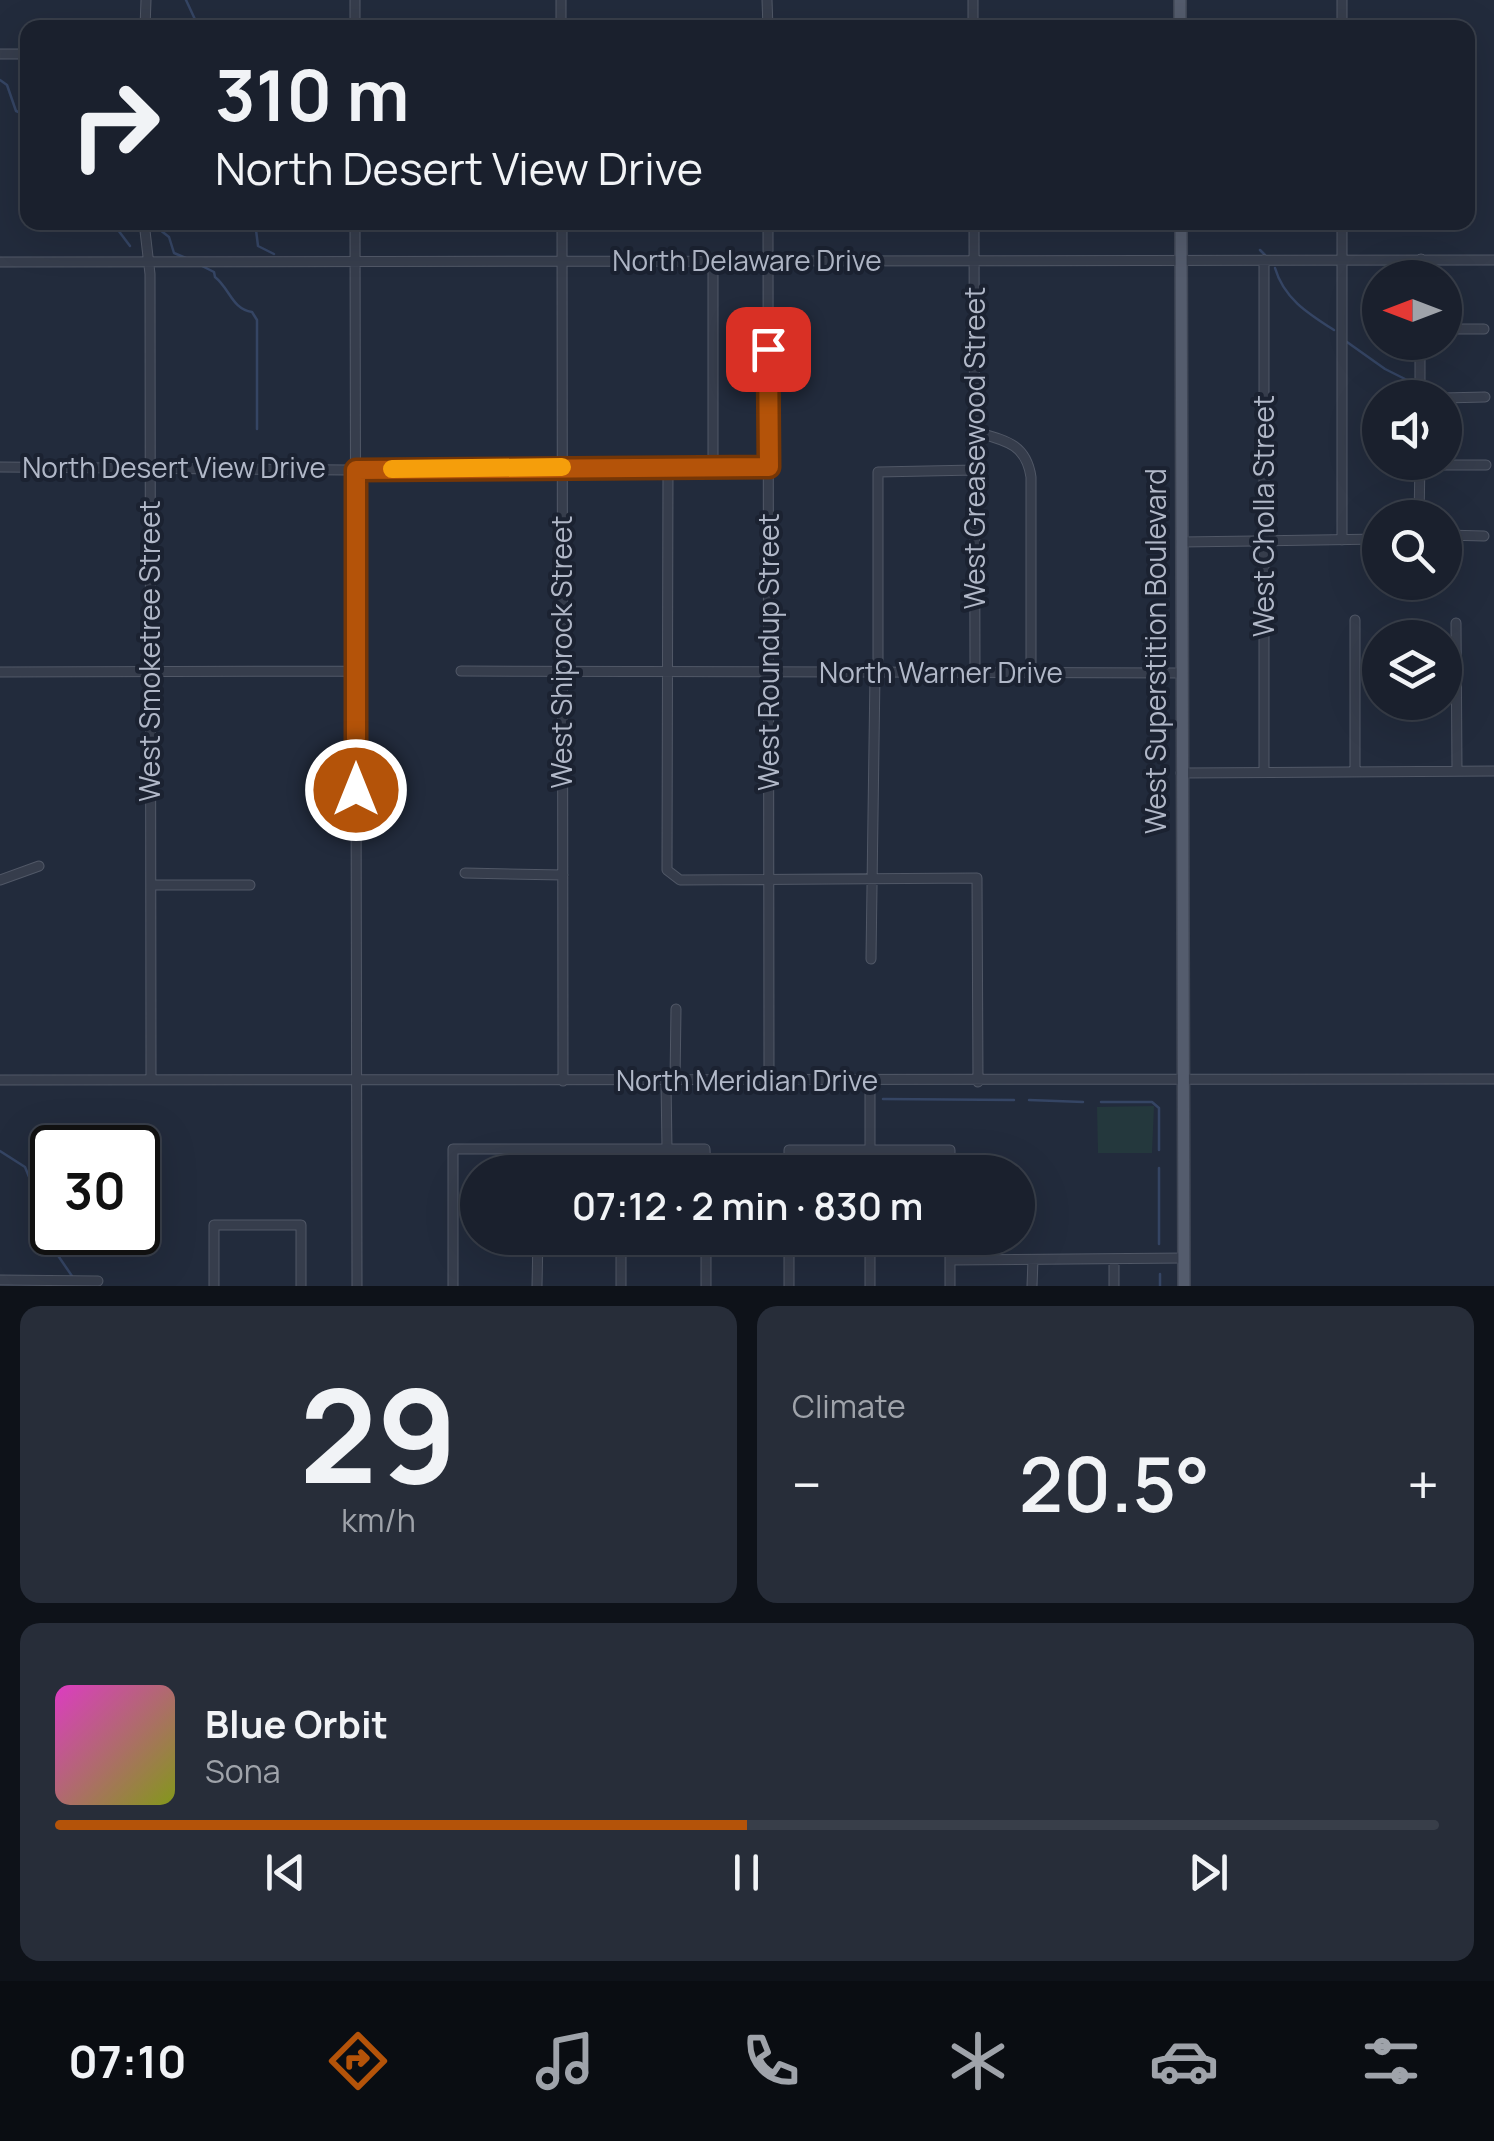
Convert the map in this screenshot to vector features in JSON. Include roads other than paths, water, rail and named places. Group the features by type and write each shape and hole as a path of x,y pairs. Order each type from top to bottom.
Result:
{"main road":[{"name":"West Superstition Boulevard","path":"1181,230 1184,1286"}],"street":[{"name":"West Smoketree Street","path":"145,230 150,469 151,1080"},
{"path":"355,230 357,1286"},
{"name":"West Shiprock Street","path":"562,230 563,1082"},
{"name":"West Roundup Street","path":"768,230 769,1082"},
{"name":"West Greasewood Street","path":"974,230 975,673"},
{"path":"1342,230 1342,540"},
{"name":"West Cholla Street","path":"1264,260 1264,771"},
{"name":"North Delaware Drive","path":"0,262 1362,260"},
{"name":"North Delaware Drive","path":"1462,260 1494,260"},
{"path":"713,467 714,261"},
{"path":"1462,329 1484,330"},
{"path":"1462,398 1485,397"},
{"path":"975,432 1008,441 1028,460 1031,674"},
{"path":"1462,465 1486,465"},
{"name":"North Desert View Drive","path":"0,467 769,467"},
{"path":"668,467 669,874 680,880 977,878 978,1082"},
{"path":"872,958 878,472 974,470"},
{"path":"1462,535 1484,536"},
{"path":"1182,542 1362,539"},
{"path":"1355,620 1355,772"},
{"name":"North Warner Drive","path":"461,670 1182,673"},
{"path":"0,672 357,671"},
{"path":"1457,720 1457,772"},
{"path":"1181,773 1494,771"},
{"path":"0,880 40,866"},
{"path":"464,873 563,875"},
{"path":"150,884 250,885"},
{"path":"667,1149 676,1009"},
{"name":"North Meridian Drive","path":"0,1080 1494,1079"},
{"path":"870,1082 870,1155"},
{"path":"453,1286 453,1150 706,1149 706,1155"},
{"path":"538,1150 538,1155"},
{"path":"622,1150 622,1155"},
{"path":"790,1155 790,1150 950,1150 950,1155"},
{"path":"214,1286 214,1225 301,1225 300,1286"},
{"path":"538,1255 538,1286"},
{"path":"621,1255 621,1286"},
{"path":"706,1255 706,1286"},
{"path":"789,1255 789,1286"},
{"path":"870,1255 870,1286"},
{"path":"950,1255 950,1286"},
{"path":"950,1260 1184,1258"},
{"path":"1114,1259 1114,1286"},
{"path":"1032,1260 1032,1286"},
{"path":"0,1280 98,1280"}],"waterway":[{"path":"186,0 195,20"},
{"path":"0,80 7,85 20,113"},
{"path":"118,230 130,246"},
{"path":"160,230 169,237 174,253 186,258"},
{"path":"256,230 258,246 274,254"},
{"path":"1260,250 1265,255"},
{"path":"202,266 214,272 235,303 252,312 257,320 257,429"},
{"path":"1275,268 1291,297 1334,330"},
{"path":"1347,342 1407,380"},
{"path":"883,1099 1014,1100"},
{"path":"1029,1100 1083,1102"},
{"path":"1101,1102 1152,1102 1159,1108 1159,1150"},
{"path":"0,1151 25,1167 36,1194 44,1199 44,1235 74,1279"},
{"path":"1159,1168 1159,1244"},
{"path":"1160,1274 1160,1286"}]}
